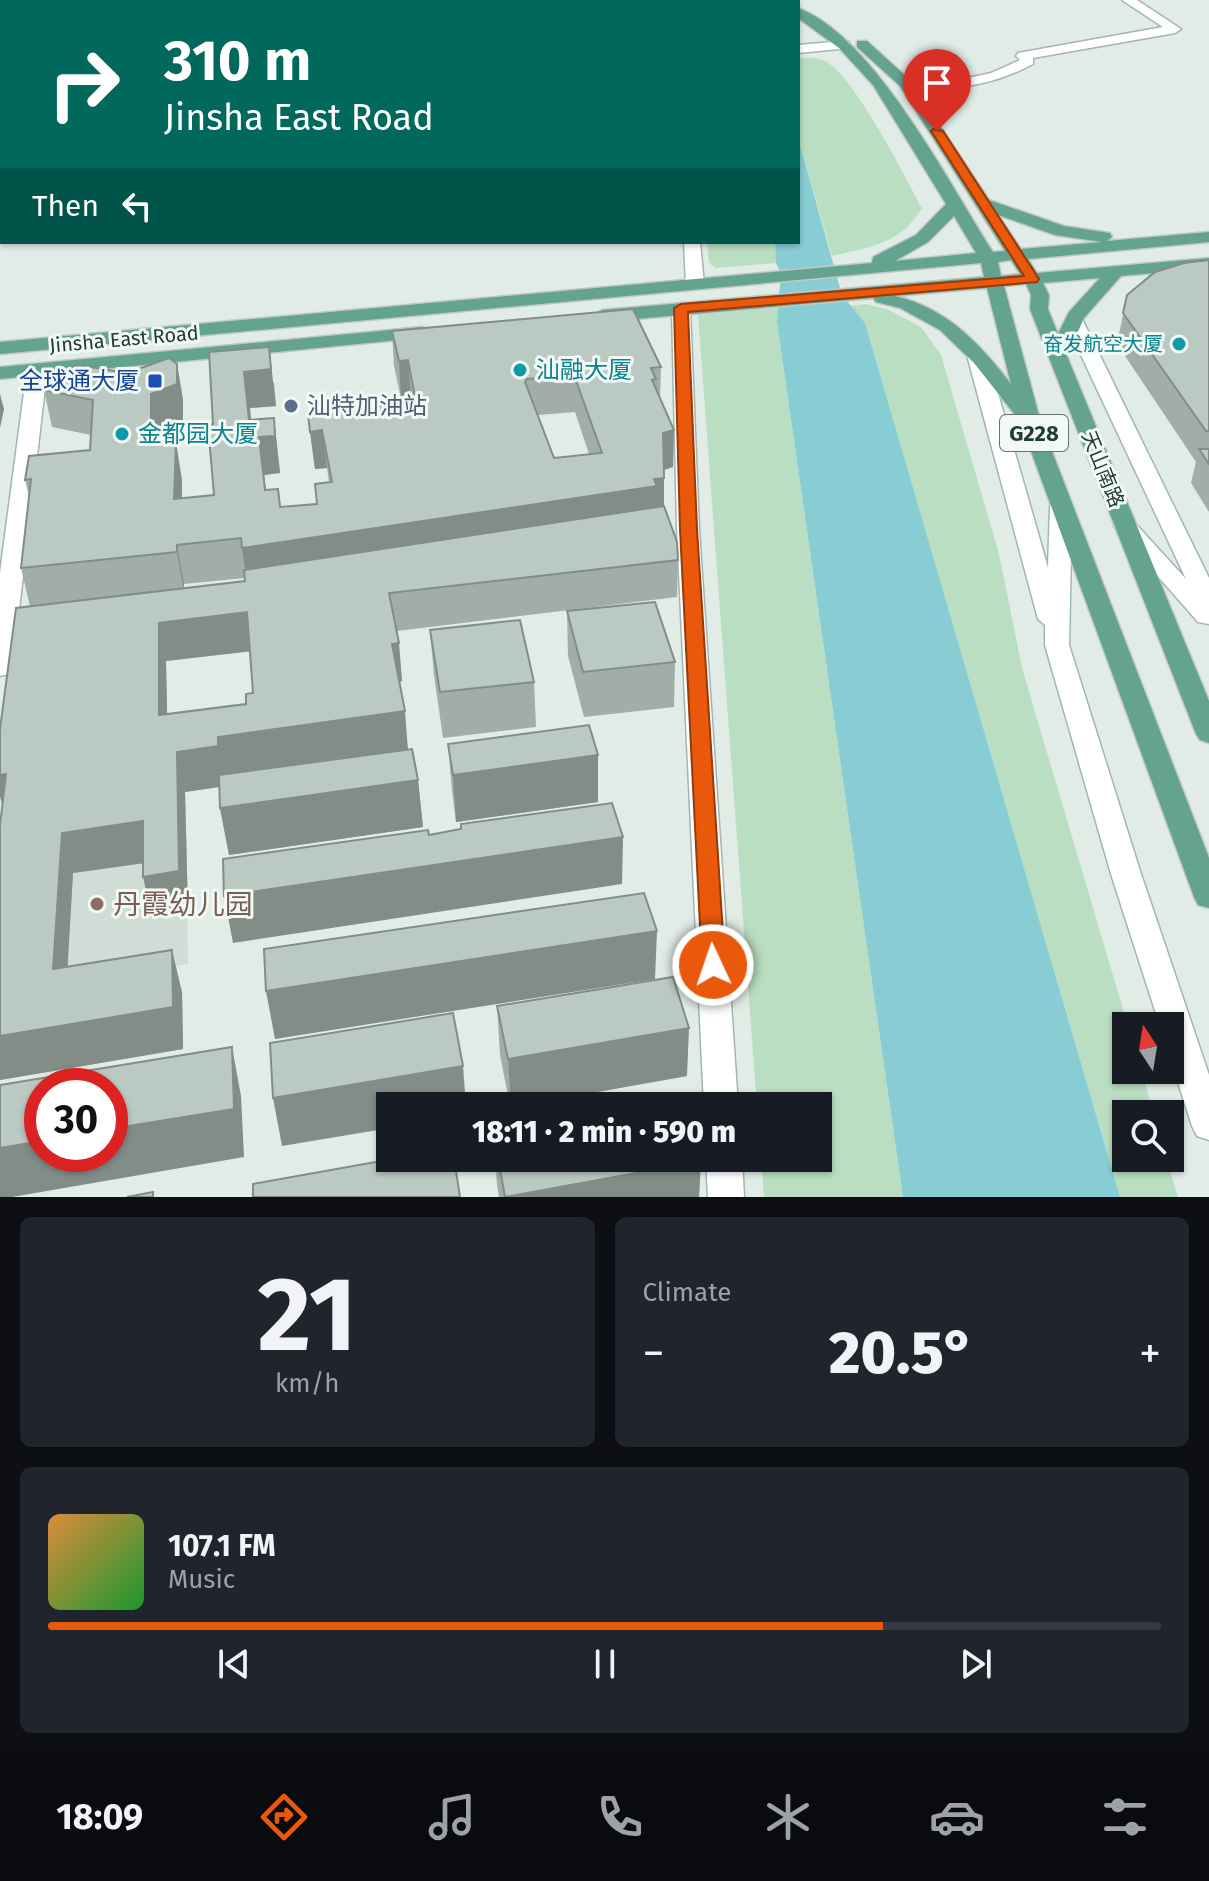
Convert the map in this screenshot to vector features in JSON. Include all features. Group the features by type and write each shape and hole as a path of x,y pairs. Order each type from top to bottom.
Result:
{"main road":[{"name":"天山南路","path":"800,1 837,22 905,83 1019,255 1040,295 1039,309 1209,734"},
{"name":"G228","path":"800,13 844,45 879,83 988,258 997,282 1031,423 1209,897"},
{"path":"849,270 902,253 925,238 955,204"},
{"path":"984,204 1061,231 1098,237 1190,239"},
{"name":"Jinsha East Road","path":"0,348 1209,237"},
{"path":"585,317 1209,263"},
{"path":"1058,356 1074,321 1115,272"},
{"path":"852,293 893,299 923,309 944,321 977,355 1031,423"},
{"name":"Jinsha East Road","path":"0,373 442,331"}],"street":[{"path":"905,83 974,84 1010,72 1028,61 1023,56 1175,29 1128,0"},
{"path":"800,49 844,45"},
{"path":"692,244 695,284"},
{"path":"681,308 688,529 720,1092"},
{"path":"1074,321 1209,603"},
{"path":"977,355 1057,645 1126,874 1209,1126"},
{"path":"0,668 37,370"},
{"path":"1057,645 1061,506"},
{"path":"1125,526 1209,619"},
{"path":"657,534 688,529"},
{"path":"2,637 65,627"},
{"path":"725,1172 726,1197"}],"shaded area":[{"name":"丹霞幼儿园","path":"186,819 188,964 67,981 14,844"}],"green space":[{"path":"800,58 823,60 848,83 877,126 922,208 914,220 894,237 832,256 800,145"},
{"path":"707,244 775,244 776,263 715,268 709,262"},
{"path":"866,304 889,310 921,327 941,355 999,554 1022,668 1124,1012 1112,1012 1112,1084 1145,1084 1150,1100 1112,1100 1112,1170 865,323 849,306"},
{"path":"779,308 777,322 903,1197 764,1197 762,1172 832,1172 832,1092 756,1092 698,315"},
{"path":"1113,1172 1170,1172 1178,1197 1120,1197"}],"water":[{"path":"800,145 842,295 865,323 1120,1197 903,1197 777,322 782,275 776,263 775,244 800,244"}],"building":[{"path":"1209,260 1209,431 1206,431 1123,313 1127,295 1155,272 1184,263"},
{"path":"633,309 661,367 651,368 656,379 652,380 674,430 663,433 664,478 654,479 657,486 242,548 241,538 177,545 177,552 21,568 31,479 25,480 29,456 90,450 93,400 44,390 78,365 127,373 169,358 177,364 177,384 151,394 151,444 176,442 174,499 214,495 208,425 213,424 209,352 269,347 271,369 244,372 249,420 274,418 275,436 259,437 265,490 278,489 280,507 317,504 315,484 332,482 322,430 310,432 308,414 416,402 408,360 399,361 392,331","holes":["574,375 602,453 554,458 525,382 527,379"]},
{"path":"1199,449 1209,449 1209,464"},
{"path":"664,506 677,542 678,560 389,593 399,643 392,644 405,711 218,737 218,746 177,752 179,871 143,877 143,821 62,833 53,969 172,950 173,1007 0,1036 0,825 6,774 0,775 0,729 16,608 245,581 244,570","holes":["247,612 253,693 246,694 246,704 159,715 159,623"]},
{"path":"655,602 675,662 583,672 567,611"},
{"path":"520,620 534,682 440,692 430,630"},
{"path":"589,725 598,755 453,775 448,744"},
{"path":"412,749 418,780 220,808 219,775"},
{"path":"612,803 623,837 224,896 223,859 428,830 429,835 461,829 461,824"},
{"path":"644,893 657,931 266,991 264,949"},
{"path":"673,977 689,1028 508,1059 497,1006"},
{"path":"453,1013 463,1066 273,1098 270,1043"},
{"path":"232,1047 234,1109 128,1126 128,1068 104,1068"},
{"path":"24,1081 24,1144 0,1148 0,1085"},
{"path":"376,1162 376,1172 456,1172 460,1197 253,1197 253,1184"},
{"path":"501,1172 641,1172 505,1197"},
{"path":"153,1192 153,1197 127,1197"}],"place":[{"name":"奋发航空大厦","path":"1179,344"},
{"name":"汕融大厦","path":"520,370"},
{"name":"全球通大厦","path":"155,381"},
{"name":"汕特加油站","path":"291,406"},
{"name":"金都园大厦","path":"122,434"},
{"name":"丹霞幼儿园","path":"97,904"}],"route":[{"path":"713,965 688,529 681,308 1032,279 937,131"}]}
